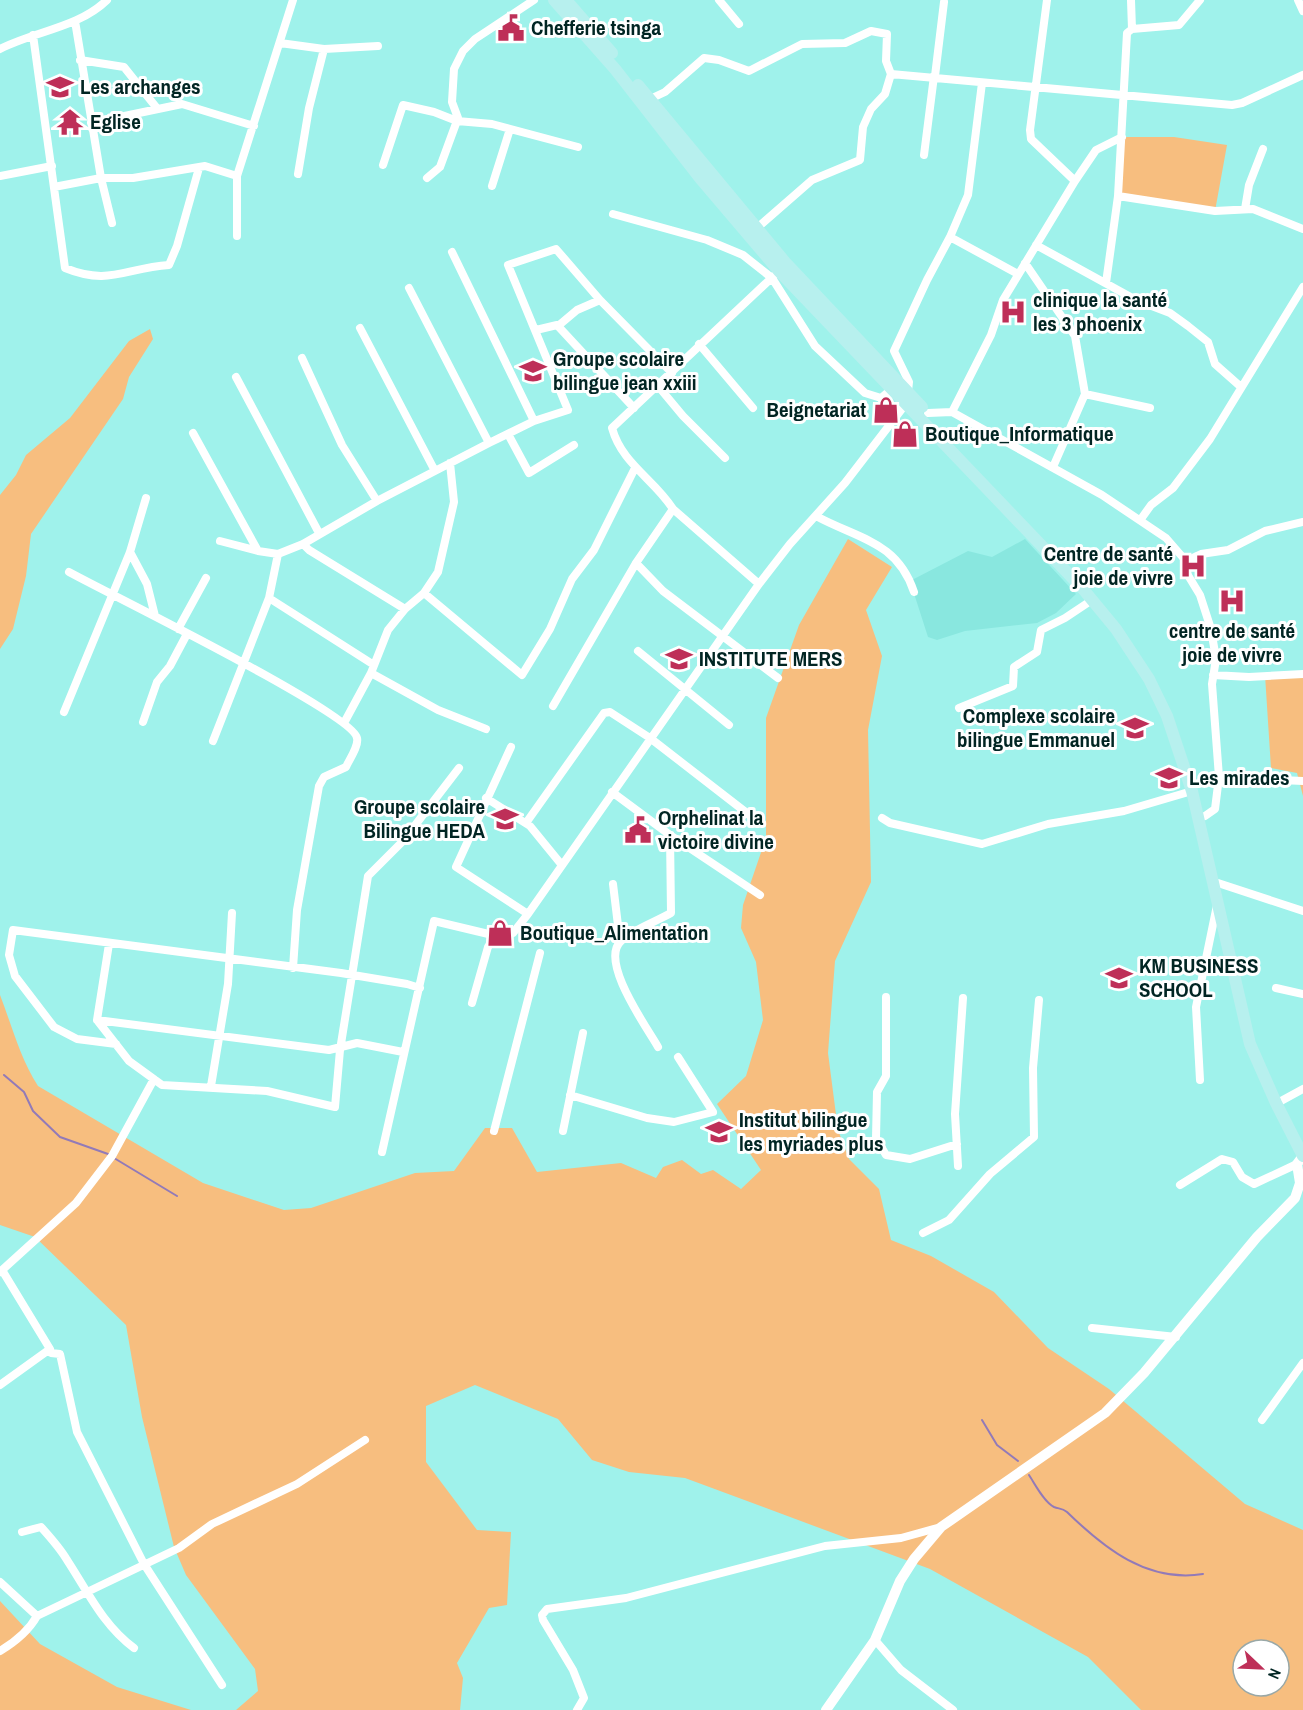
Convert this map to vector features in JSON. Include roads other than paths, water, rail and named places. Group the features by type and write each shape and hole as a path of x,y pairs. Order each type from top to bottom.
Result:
{"main road":[{"path":"554,0 615,69 775,274 893,388 909,397 928,413 1091,588 1120,623 1152,671 1171,706 1205,816 1250,1044 1301,1159"},
{"path":"566,0 793,270 1092,600 1116,629 1149,679 1167,716 1192,791 1217,904 1250,1026 1281,1101 1303,1138"}],"street":[{"path":"0,49 75,21 99,8 107,0"},
{"path":"237,236 237,176 293,0"},
{"path":"427,178 440,167 457,121 452,102 454,69 463,51 475,39 534,0"},
{"path":"719,0 739,24"},
{"path":"1047,0 1030,130 1031,139 1075,181"},
{"path":"1131,0 1132,28"},
{"path":"1106,283 1118,196 1127,33 1132,28 1179,25 1200,0"},
{"path":"1298,0 1303,11"},
{"path":"924,155 945,2"},
{"path":"75,21 101,178 112,223"},
{"path":"650,99 665,92 704,58 719,60 749,70 802,44 844,43 871,31 887,34 886,61 891,74 885,94 871,109 864,127 860,160 812,180 757,228"},
{"path":"33,35 65,268 86,277 103,278 149,266 169,265 177,246 199,168"},
{"path":"279,43 324,49 378,46"},
{"path":"298,174 309,108 324,49"},
{"path":"81,60 124,67 156,107"},
{"path":"891,74 934,76 982,83 1232,105 1242,103 1303,75"},
{"path":"472,1003 488,947 492,941 513,933 528,914 759,584 790,544 874,448 909,397 909,382 894,351 968,195 982,83"},
{"path":"91,123 138,114 156,107 182,104 254,126"},
{"path":"383,165 403,105 434,112 457,121 510,129 578,147"},
{"path":"492,186 510,129"},
{"path":"952,412 991,335 1004,300 1075,181 1096,150 1122,137"},
{"path":"1245,209 1249,185 1263,149"},
{"path":"0,176 52,166"},
{"path":"54,187 101,178 133,178 205,166 237,176"},
{"path":"1118,196 1215,212 1245,209 1265,213 1303,229"},
{"path":"613,214 706,240 743,255 775,274 814,346 865,393 880,398 893,388"},
{"path":"950,237 1018,274"},
{"path":"1036,245 1136,300 1170,313 1208,342 1215,364 1241,387"},
{"path":"220,541 278,554 303,544 377,501 489,443 534,421 568,410 508,264 556,249 600,300 672,373"},
{"path":"452,252 534,421"},
{"path":"1025,263 1075,336 1085,394 1053,467"},
{"path":"759,584 673,509 659,489 635,468 619,449 612,428 775,274"},
{"path":"1141,519 1151,505 1173,488 1210,439 1303,287"},
{"path":"409,288 489,443"},
{"path":"536,330 558,326 577,310 600,300"},
{"path":"558,326 634,408"},
{"path":"360,328 435,471"},
{"path":"699,344 753,408"},
{"path":"302,358 342,445 377,501"},
{"path":"236,376 319,533"},
{"path":"657,386 682,416 725,458"},
{"path":"1085,394 1150,408"},
{"path":"928,413 952,412 1053,467 1141,519 1166,538 1186,561 1186,572 1200,595 1211,629 1216,659 1213,675 1219,777 1215,809 1205,816"},
{"path":"193,433 258,551"},
{"path":"508,434 529,473 574,445"},
{"path":"344,723 373,669 388,630 405,609 424,593 438,572 454,502 450,463"},
{"path":"424,593 522,675 550,629 572,579 594,550 635,468"},
{"path":"64,712 130,552 146,498"},
{"path":"553,706 636,563 673,509"},
{"path":"816,516 889,552 901,563 914,592"},
{"path":"1186,561 1207,553 1228,550 1264,531 1303,522"},
{"path":"303,544 309,550 405,609"},
{"path":"130,552 147,584 155,616"},
{"path":"213,741 269,598 278,554"},
{"path":"636,563 659,588 778,678"},
{"path":"69,572 244,664 344,723 356,734 357,740 343,771 324,777 319,786 297,910 292,968"},
{"path":"178,629 206,578"},
{"path":"269,598 438,710 486,729"},
{"path":"959,708 1013,686 1014,666 1037,652 1041,630 1065,618 1092,600"},
{"path":"143,722 157,682 170,666 187,634"},
{"path":"638,651 684,691 729,725"},
{"path":"1213,675 1249,677 1303,674"},
{"path":"526,823 604,713 609,712 650,738 752,817"},
{"path":"511,747 456,867 528,914"},
{"path":"109,944 97,1020 129,1061 162,1085 267,1091 335,1107 340,1050 368,876 403,841 459,768"},
{"path":"1219,777 1303,781"},
{"path":"882,818 890,823 938,832 982,844 1048,824 1124,811 1192,791"},
{"path":"612,792 670,835 760,895"},
{"path":"486,798 526,823 561,864"},
{"path":"658,1047 617,974 615,951 620,942 671,913 670,835"},
{"path":"1218,883 1303,911"},
{"path":"613,884 620,942"},
{"path":"1200,1080 1196,1007 1217,904"},
{"path":"211,1086 230,959 232,913"},
{"path":"382,1152 434,921 501,937"},
{"path":"116,1044 77,1040 54,1027 15,976 9,955 13,930 109,944 177,950 351,975 420,988"},
{"path":"494,1131 540,953"},
{"path":"1276,988 1303,994"},
{"path":"886,997 886,1077 877,1092 876,1138 886,1155 910,1159 957,1144"},
{"path":"958,1166 955,1114 963,998"},
{"path":"923,1233 949,1220 990,1174 1034,1137 1032,1078 1040,1000"},
{"path":"97,1020 277,1045 340,1050 348,1044 357,1043 403,1052"},
{"path":"563,1131 583,1033"},
{"path":"570,1095 647,1118 674,1122 713,1112 678,1058"},
{"path":"154,1079 112,1156 76,1203 1,1271 51,1353 60,1354 77,1432 144,1564 222,1685"},
{"path":"1281,1101 1303,1089"},
{"path":"1180,1185 1222,1159 1233,1162 1242,1177 1254,1184 1301,1159"},
{"path":"826,1710 875,1640 900,1581 914,1559 941,1527 1105,1413 1144,1374 1257,1237 1295,1198 1300,1183 1301,1159"},
{"path":"1092,1328 1176,1337"},
{"path":"0,1385 50,1349"},
{"path":"1262,1420 1303,1363"},
{"path":"0,1651 14,1643 32,1626 37,1616 179,1548 212,1524 297,1484 365,1440"},
{"path":"22,1532 41,1527 66,1558 86,1592 117,1635 134,1648"},
{"path":"577,1710 584,1698 573,1670 545,1627 542,1615 547,1609 626,1599 716,1573 825,1546 901,1538 941,1527"},
{"path":"0,1582 37,1616"},
{"path":"875,1640 901,1670 953,1710"}],"waterway":[{"path":"4,1075 24,1092 33,1111 60,1137 108,1154"},
{"path":"114,1158 177,1196"},
{"path":"982,1420 997,1445 1018,1461"},
{"path":"1029,1475 1050,1505 1065,1511 1096,1538 1128,1560 1163,1573 1203,1574"}],"place":[{"name":"Chefferie tsinga","path":"511,28"},
{"name":"Les archanges","path":"60,87"},
{"name":"Eglise","path":"70,122"},
{"name":"clinique la santé les 3 phoenix","path":"1013,312"},
{"name":"Groupe scolaire bilingue jean xxiii","path":"533,371"},
{"name":"Beignetariat","path":"886,410"},
{"name":"Boutique_Informatique","path":"905,434"},
{"name":"Centre de santé joie de vivre","path":"1193,566"},
{"name":"centre de santé joie de vivre","path":"1232,601"},
{"name":"INSTITUTE MERS","path":"679,659"},
{"name":"Complexe scolaire bilingue Emmanuel","path":"1135,728"},
{"name":"Les mirades","path":"1169,778"},
{"name":"Groupe scolaire Bilingue HEDA","path":"505,819"},
{"name":"Orphelinat la victoire divine","path":"638,830"},
{"name":"Boutique_Alimentation","path":"500,933"},
{"name":"KM BUSINESS SCHOOL","path":"1119,978"},
{"name":"Institut bilingue les myriades plus","path":"719,1132"}]}
